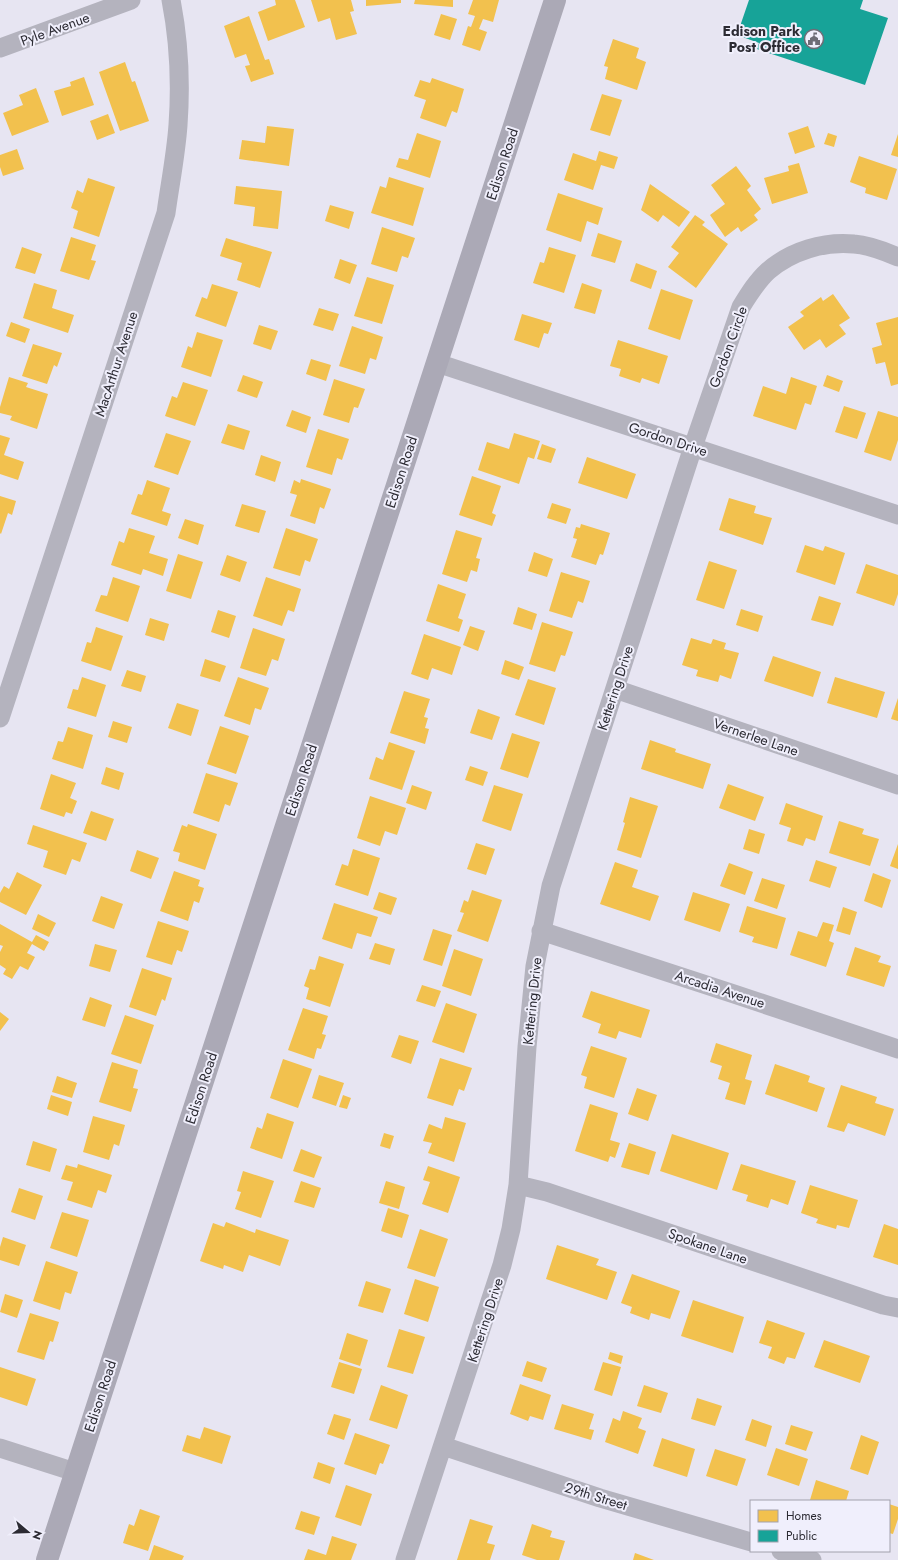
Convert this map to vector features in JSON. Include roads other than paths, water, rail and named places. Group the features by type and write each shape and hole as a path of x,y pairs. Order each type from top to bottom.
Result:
{"main road":[{"name":"Edison Road","path":"47,1560 555,0"}],"street":[{"name":"Pyle Avenue","path":"0,48 131,0"},
{"name":"MacArthur Avenue","path":"0,718 166,213 178,126 180,73 175,22 171,0"},
{"name":"Gordon Circle","path":"693,447 741,307 753,288 768,271 787,258 808,249 831,244 854,244 876,248 898,256"},
{"name":"Gordon Drive","path":"437,363 898,516"},
{"name":"Kettering Drive","path":"405,1560 502,1265 511,1229 518,1185 529,1025 535,966 541,931 557,864 693,447"},
{"name":"Vernerlee Lane","path":"614,690 898,785"},
{"name":"Arcadia Avenue","path":"541,931 734,994 898,1050"},
{"name":"Spokane Lane","path":"518,1185 547,1192 883,1305 898,1308"},
{"name":"29th Street","path":"443,1446 600,1498 750,1542"},
{"path":"0,1448 75,1472"},
{"path":"784,1552 812,1560"}],"place":[{"name":"Edison Park Post Office","path":"814,39"}]}
